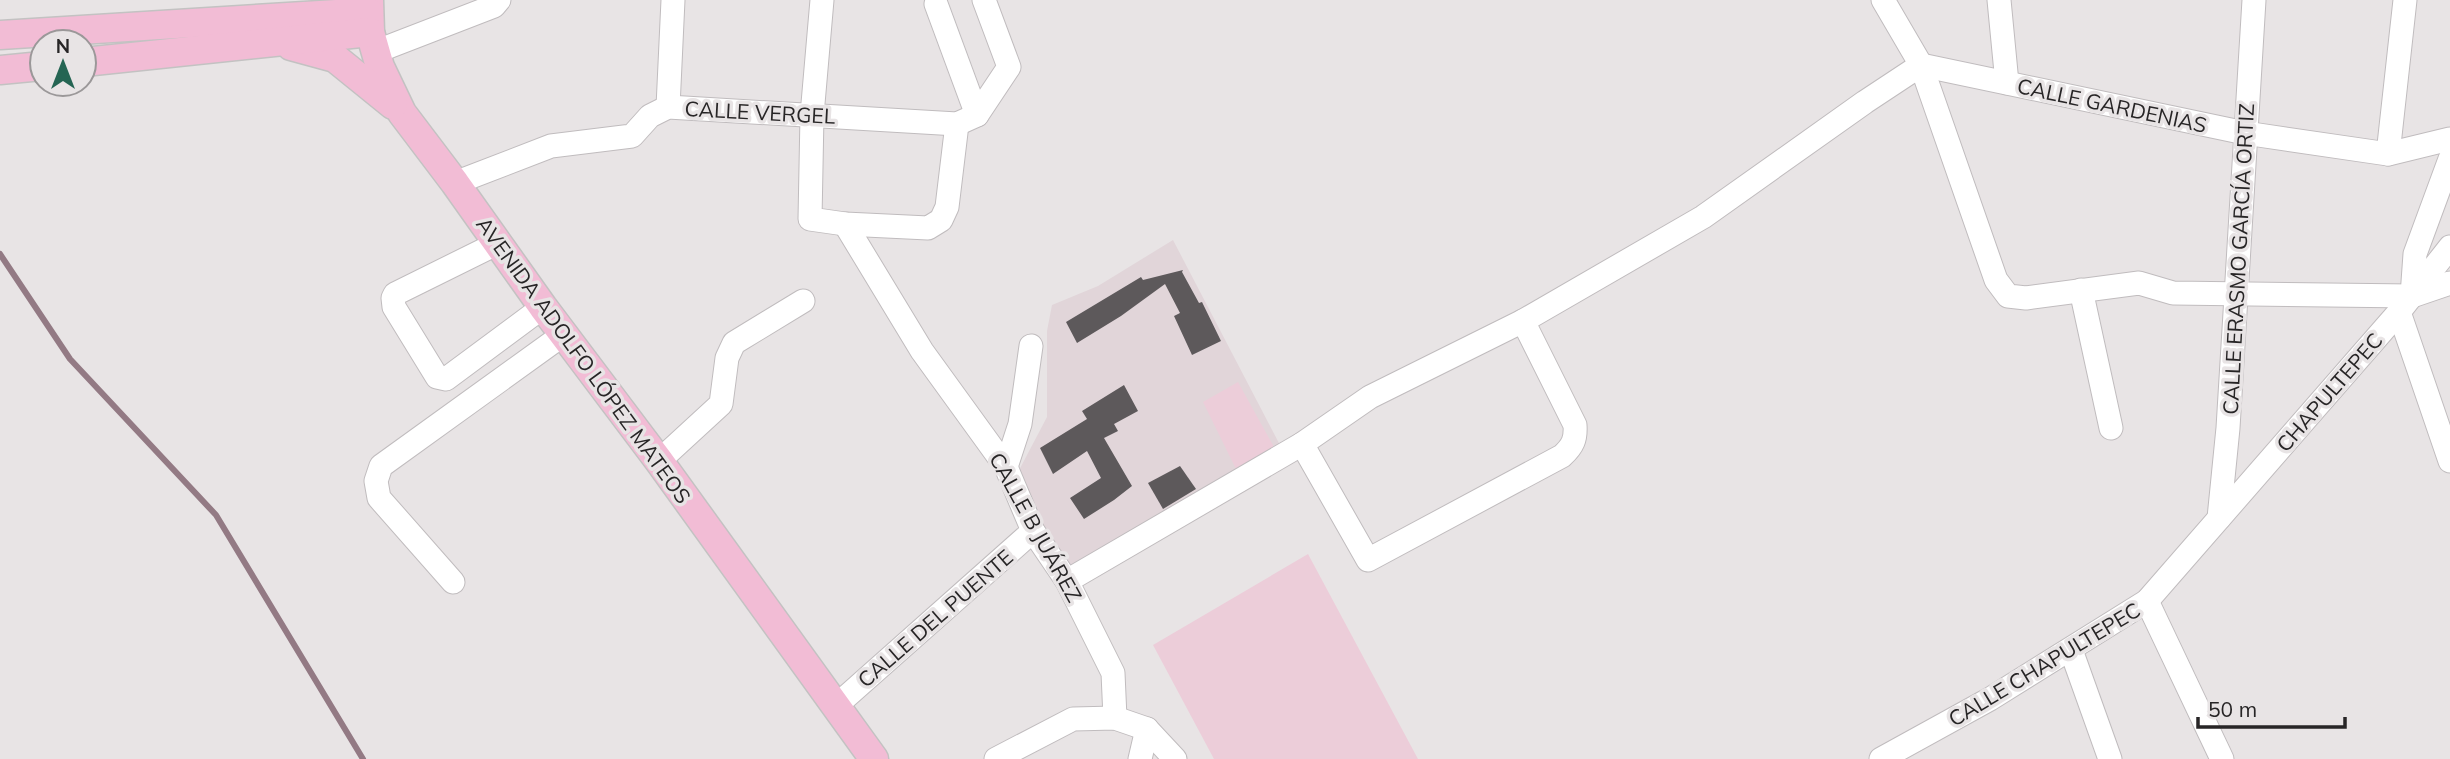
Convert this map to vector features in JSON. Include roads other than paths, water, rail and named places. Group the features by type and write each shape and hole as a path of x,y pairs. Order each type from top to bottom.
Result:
{"main road":[{"path":"98,59 245,33 303,0"},
{"path":"10,34 245,33 371,24"},
{"name":"AVENIDA ADOLFO LÓPEZ MATEOS","path":"371,24 380,67 402,113 659,461 874,759"},
{"path":"245,33 335,58 402,113"}],"street":[{"path":"371,24 494,6 499,0"},
{"path":"668,107 673,0"},
{"path":"822,0 812,115 810,219 845,224 928,228 941,220 947,207 967,120 1009,67 984,0"},
{"path":"1883,0 1921,65 1996,280 2008,296 2026,298 2139,283 2173,293 2235,292 2406,304 2450,284"},
{"path":"1999,0 2007,83"},
{"name":"CALLE ERASMO GARCÍA ORTIZ","path":"2219,518 2228,428 2254,0"},
{"path":"2405,0 2388,154 2450,139"},
{"path":"936,4 967,120"},
{"path":"1067,581 1302,444 1370,397 1523,321 1703,217 1864,102 1921,65"},
{"name":"CALLE GARDENIAS","path":"1921,65 2245,133 2388,154"},
{"name":"CALLE VERGEL","path":"455,183 551,146 632,136 650,116 668,107 967,120"},
{"path":"2450,159 2415,254 2406,304 2450,461"},
{"name":"CALLE B JUÁREZ","path":"845,224 922,351 1006,467 1033,531 1067,581 1113,673 1115,718"},
{"path":"498,243 396,294 393,298 394,307 437,377 446,379 543,307"},
{"name":"CHAPULTEPEC","path":"2219,518 2406,304 2450,247"},
{"path":"2081,290 2111,428"},
{"path":"659,461 721,404 727,358 734,343 803,301"},
{"path":"1302,444 1368,560 1562,456 1572,447 1576,436 1575,425 1523,321"},
{"path":"453,582 379,498 376,481 381,466 564,334"},
{"path":"1006,467 1020,424 1031,346"},
{"name":"CALLE CHAPULTEPEC","path":"1881,759 1980,705 2147,601 2219,518"},
{"name":"CALLE DEL PUENTE","path":"836,705 1033,531"},
{"path":"2147,601 2222,759"},
{"path":"2071,650 2110,759"},
{"path":"996,759 1073,719 1115,718 1147,729 1175,759"},
{"path":"1140,759 1147,729"}],"waterway":[{"path":"0,254 70,359 216,515 363,759"}]}
